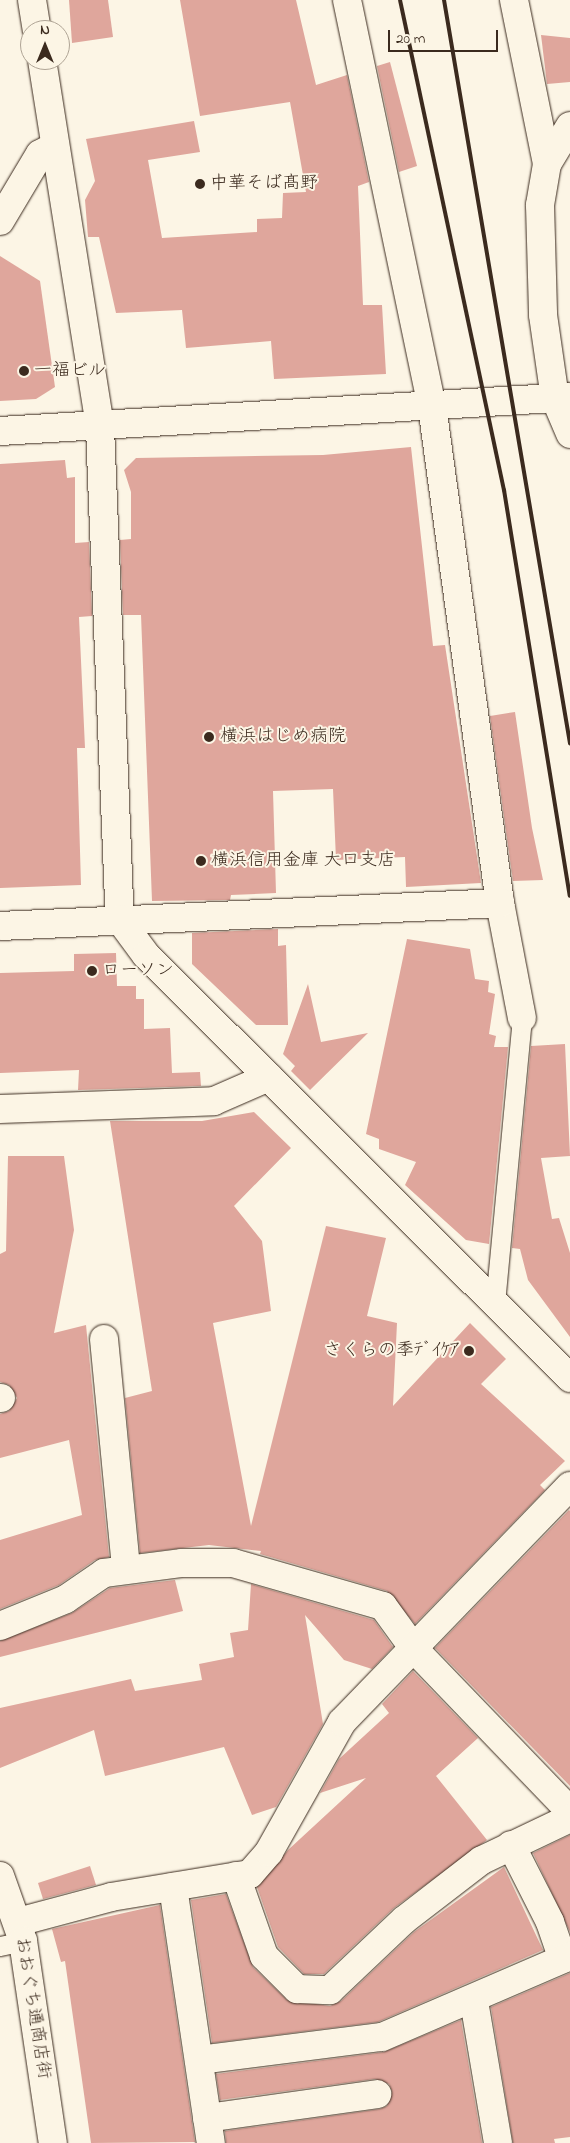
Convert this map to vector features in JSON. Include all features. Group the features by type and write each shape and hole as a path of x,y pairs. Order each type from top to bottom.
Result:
{"street":[{"path":"32,0 35,20"},
{"path":"347,0 432,406 500,903 522,1018"},
{"path":"514,0 547,164 540,205 543,315 570,434"},
{"path":"44,70 100,428 120,920 146,955 570,1378"},
{"path":"547,164 570,126"},
{"path":"0,221 40,154 55,146"},
{"path":"0,431 100,428 562,398"},
{"path":"0,926 500,903"},
{"path":"0,1109 214,1101 269,1078"},
{"path":"104,1339 126,1570"},
{"path":"13,1936 111,1898 250,1874 270,1852 342,1722 415,1650 570,1486"},
{"path":"0,1626 66,1600 104,1572 233,1563 383,1606 415,1650 570,1811"},
{"path":"236,1876 264,1956 297,1989 330,1990 404,1920 482,1860 570,1818"},
{"path":"199,2060 382,2037 474,2001 566,1958 550,1922 511,1846"},
{"name":"おおぐち通商店街","path":"0,1876 53,2143"},
{"path":"173,1887 209,2131 377,2094"},
{"path":"474,2001 498,2143"}],"lane":[{"path":"495,1303 522,1018"}],"building":[{"path":"69,0 108,0 113,37 72,43"},
{"path":"180,0 296,0 316,85 347,75 369,182 358,186 363,305 382,305 386,374 274,379 271,341 186,348 182,310 116,313 99,237 88,237 85,200 95,181 86,139 194,121 200,152 148,160 162,238 257,232 257,219 282,218 283,193 306,192 290,102 200,116"},
{"path":"541,35 570,38 570,82 547,84"},
{"path":"390,62 417,166 399,172 377,66"},
{"path":"0,256 40,281 55,387 36,399 0,401"},
{"path":"411,447 433,646 445,645 481,883 406,887 405,857 336,860 333,789 273,791 276,893 231,895 230,900 152,901 141,615 123,615 120,540 131,539 131,492 124,470 136,458 323,455"},
{"path":"65,460 67,478 75,477 75,543 89,542 92,616 79,617 85,748 77,748 81,885 0,888 0,464"},
{"path":"515,712 532,828 543,880 513,881 490,716"},
{"path":"278,929 278,946 286,945 288,1025 256,1025 192,964 192,933"},
{"path":"407,939 470,949 475,979 489,981 488,992 495,994 489,1034 496,1036 494,1047 508,1047 489,1244 466,1240 405,1185 416,1162 379,1149 379,1139 366,1134"},
{"path":"116,953 117,986 136,986 136,999 144,999 144,1029 170,1028 172,1073 200,1072 201,1086 78,1090 79,1070 0,1073 0,973 74,971 74,954"},
{"path":"308,984 321,1042 368,1033 310,1090 291,1071 295,1066 283,1054"},
{"path":"565,1044 570,1156 541,1158 552,1219 559,1218 570,1253 570,1337 528,1280 520,1249 512,1248 531,1046"},
{"path":"254,1112 291,1148 234,1206 262,1241 271,1311 213,1323 251,1526 326,1226 386,1238 367,1316 397,1323 393,1406 470,1323 506,1359 481,1384 565,1461 540,1485 545,1490 415,1624 387,1591 260,1554 261,1551 209,1545 140,1553 125,1398 152,1391 110,1121 202,1121"},
{"path":"8,1156 64,1156 74,1230 54,1333 86,1325 109,1557 95,1560 59,1585 0,1609 0,1540 82,1515 69,1440 0,1458 0,1414 9,1411 17,1398 9,1385 0,1382 0,1254 6,1251"},
{"path":"570,1511 570,1786 435,1648"},
{"path":"175,1580 183,1611 0,1657 0,1641 72,1613 110,1588"},
{"path":"251,1584 374,1620 393,1647 372,1669 344,1660 305,1615 323,1724 276,1807 252,1815 224,1747 105,1776 94,1730 0,1768 0,1708 131,1679 135,1691 202,1680 199,1664 234,1657 230,1633 248,1630"},
{"path":"413,1671 478,1738 436,1776 487,1840 394,1908 324,1974 304,1974 278,1947 257,1887 288,1850 366,1778 320,1793 339,1759 389,1713 382,1704"},
{"path":"570,1835 570,1932 533,1853"},
{"path":"90,1866 96,1885 43,1899 38,1883"},
{"path":"504,1867 543,1950 378,2022 212,2043 191,1900 226,1894 253,1967 287,2000 330,2006 341,2001 414,1932"},
{"path":"160,1905 195,2142 91,2143 65,1961 61,1962 52,1929"},
{"path":"570,1973 570,2137 554,2139 555,2143 513,2143 491,2007"},
{"path":"461,2020 482,2143 226,2143 225,2131 380,2109 387,2106 392,2092 389,2084 375,2079 220,2100 216,2074 384,2052"}],"railway":[{"path":"400,0 504,490 570,896"},
{"path":"444,0 570,743"}],"place":[{"name":"中華そば髙野","path":"200,184"},
{"name":"一福ビル","path":"24,371"},
{"name":"横浜はじめ病院","path":"209,737"},
{"name":"横浜信用金庫 大口支店","path":"201,861"},
{"name":"ローソン","path":"92,971"},
{"name":"さくらの季ﾃﾞｲｹｱ","path":"469,1351"}]}
